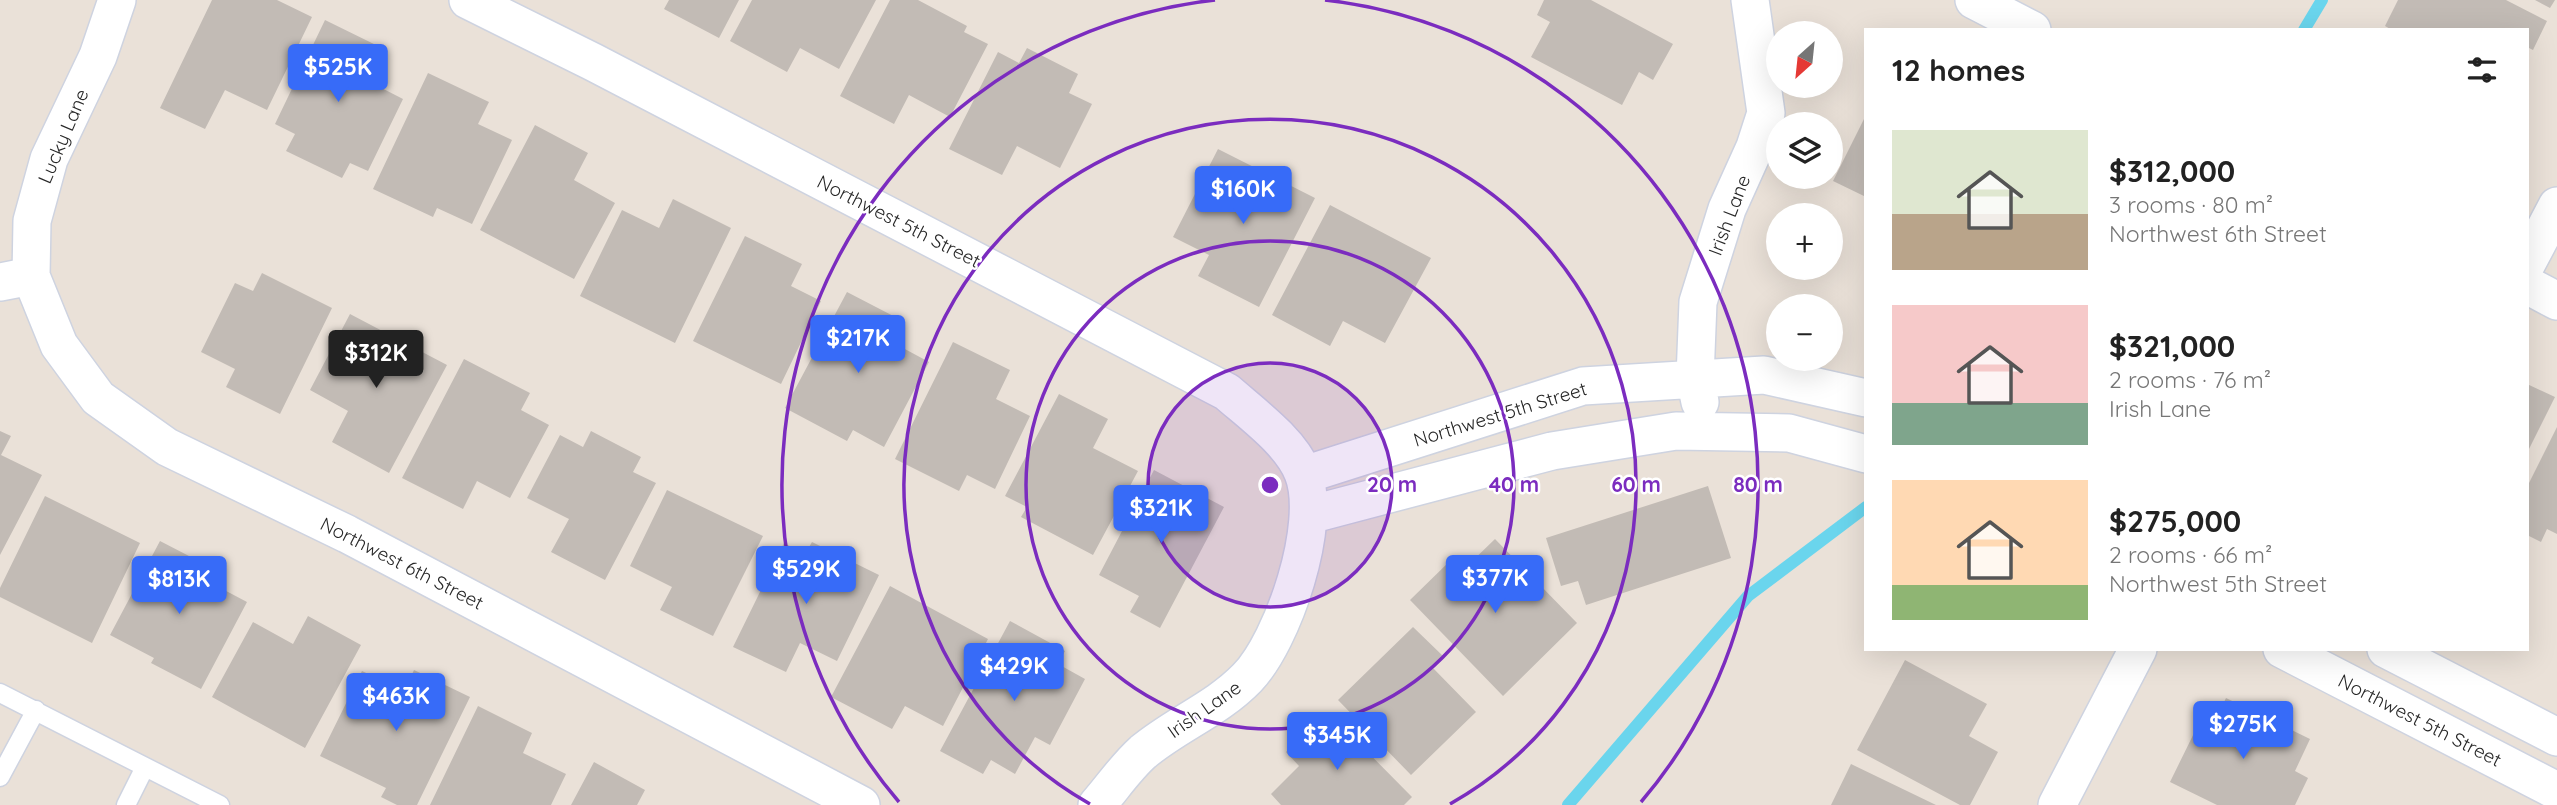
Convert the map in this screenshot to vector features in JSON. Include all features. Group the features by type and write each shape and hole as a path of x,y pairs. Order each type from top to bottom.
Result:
{"street":[{"name":"Lucky Lane","path":"16,279 49,159 98,56 117,0"},
{"name":"Northwest 5th Street","path":"468,0 593,62 1227,392 1292,452 1304,475 1309,515"},
{"name":"Irish Lane","path":"1705,431 1695,378 1698,302 1727,209 1755,147 1766,113 1750,0"},
{"path":"1974,0 2028,28"},
{"path":"2529,259 2557,206"},
{"name":"Northwest 6th Street","path":"16,279 98,398 167,447 347,534 860,805"},
{"path":"2529,286 2557,301"},
{"name":"Northwest 5th Street","path":"1304,475 1583,386 1764,375 1864,398"},
{"path":"1309,515 1552,451 1676,430 1789,433 1864,453"},
{"name":"Irish Lane","path":"1097,805 1141,753 1194,716 1226,698 1266,652 1287,609 1299,569 1309,515"},
{"path":"2057,805 2137,651"},
{"name":"Northwest 5th Street","path":"2286,651 2557,791"},
{"path":"2390,651 2557,737"}],"lane":[{"path":"0,693 220,805"},
{"path":"0,778 36,710"},
{"path":"126,805 145,766"}],"building":[{"path":"212,0 277,0 312,17 267,110 225,90 205,129 160,108"},
{"path":"669,0 739,0 719,38 664,9"},
{"path":"752,0 876,0 839,69 800,48 787,72 730,41"},
{"path":"890,0 918,0 967,26 964,32 988,44 950,117 909,95 894,124 840,96"},
{"path":"1544,0 1591,0 1673,44 1653,80 1639,72 1622,105 1531,57 1550,22 1537,15"},
{"path":"2398,0 2506,0 2547,21 2533,50 2529,48 2529,28 2385,26"},
{"path":"2535,0 2555,0 2550,8"},
{"path":"325,20 380,47 364,79 403,99 368,171 350,163 342,178 286,151 295,134 275,124"},
{"path":"1027,48 1078,74 1069,93 1092,104 1060,168 1017,146 1002,175 949,149 998,52 1019,63"},
{"path":"428,73 489,102 478,124 512,140 472,224 437,208 433,217 373,189"},
{"path":"1864,119 1864,196 1843,186 1843,161"},
{"path":"535,125 588,153 574,180 615,203 574,279 480,230"},
{"path":"1218,149 1315,198 1259,307 1198,276 1209,255 1173,237"},
{"path":"673,199 731,228 675,343 580,296 622,210 659,228"},
{"path":"1330,205 1431,258 1385,343 1343,321 1330,346 1272,315"},
{"path":"745,236 802,264 791,286 821,301 781,384 693,341"},
{"path":"262,273 332,308 280,414 226,387 235,369 201,352 235,283 253,291"},
{"path":"847,292 901,320 890,341 929,362 884,447 853,430 847,441 785,408"},
{"path":"350,314 447,365 389,473 332,442 348,411 310,390"},
{"path":"953,342 1010,370 996,399 1030,416 995,489 967,475 959,491 895,459"},
{"path":"464,359 530,393 521,410 549,425 510,498 477,481 463,509 402,478"},
{"path":"2529,385 2555,397 2529,449"},
{"path":"1059,394 1108,419 1093,448 1138,471 1093,555 1021,517 1027,507 1005,496"},
{"path":"2557,427 2557,534 2547,529 2541,542 2529,536 2529,483"},
{"path":"0,431 11,436 1,455 42,475 0,555"},
{"path":"591,431 641,457 633,472 656,483 605,580 551,552 569,519 527,498 560,435 583,447"},
{"path":"1154,470 1224,507 1160,628 1130,612 1139,596 1099,575"},
{"path":"1708,486 1731,558 1586,605 1578,581 1561,586 1546,538"},
{"path":"667,490 763,536 713,636 660,610 672,587 630,566"},
{"path":"45,496 140,543 92,643 0,597 0,588"},
{"path":"1495,539 1577,623 1503,696 1410,600 1452,559 1463,570"},
{"path":"160,541 218,571 211,583 247,602 201,689 151,663 154,658 110,635"},
{"path":"812,542 879,575 837,661 800,643 786,672 733,647 784,543 805,554"},
{"path":"890,586 988,639 943,726 905,706 892,729 831,697"},
{"path":"308,616 361,645 305,748 212,697 253,622 293,644"},
{"path":"1010,621 1065,651 1058,664 1085,679 1050,745 1035,737 1015,774 991,760 983,774 940,751"},
{"path":"1413,627 1443,656 1432,667 1476,712 1411,775 1338,700"},
{"path":"1905,660 1987,704 1969,736 1998,752 1970,805 1960,805 1857,750"},
{"path":"414,670 470,697 417,805 397,805 381,797 386,788 320,756 362,671 404,691"},
{"path":"2226,698 2310,739 2295,771 2308,778 2295,805 2217,805 2170,782 2198,725 2210,731"},
{"path":"478,706 532,733 523,753 566,774 551,805 430,805"},
{"path":"1328,712 1412,797 1404,805 1281,805 1271,794 1299,766 1286,752"},
{"path":"594,762 645,790 637,805 571,805"},
{"path":"1851,764 1936,805 1831,805"}],"waterway":[{"path":"2305,28 2322,0"},
{"path":"1568,805 1748,596 1864,509"}]}
